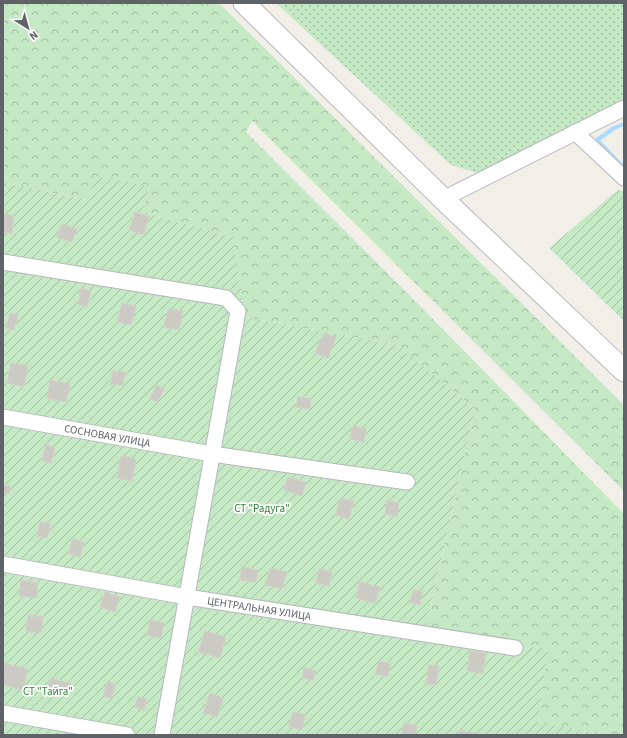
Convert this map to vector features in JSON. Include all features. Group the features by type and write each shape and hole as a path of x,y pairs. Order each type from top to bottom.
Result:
{"main road":[{"path":"244,3 443,199 624,370"}],"street":[{"path":"443,199 624,108"},
{"path":"575,132 624,178"},
{"path":"3,262 226,298 238,311 162,735"},
{"name":"СОСНОВАЯ УЛИЦА","path":"3,417 212,454 408,482"},
{"name":"ЦЕНТРАЛЬНАЯ УЛИЦА","path":"3,564 186,596 515,648"},
{"path":"3,713 126,735"}],"green space":[{"path":"3,3 219,3 624,405 624,491 252,121 246,132 413,299 624,514 624,735 609,735 538,722 548,649 425,633 475,409 398,345 245,317 233,237 143,212 149,187 87,200 3,182"},
{"path":"276,3 624,3 624,115 498,179 451,165"},
{"name":"СТ \"Радуга\"","path":"97,176 149,187 143,212 233,237 245,317 398,345 475,409 425,632 548,649 538,722 609,735 3,735 3,182 86,200"},
{"path":"618,190 624,191 624,321 549,248"}],"building":[{"path":"135,212 149,217 143,235 129,230"},
{"path":"3,214 14,216 12,233 3,232"},
{"path":"62,224 77,229 72,242 57,237"},
{"path":"81,288 91,291 87,307 78,304"},
{"path":"122,303 136,306 131,325 117,322"},
{"path":"168,309 183,311 179,330 164,327"},
{"path":"10,313 18,315 14,330 6,328"},
{"path":"324,333 336,337 328,358 315,353"},
{"path":"11,363 28,366 24,387 7,383"},
{"path":"112,371 125,372 123,385 111,384"},
{"path":"50,380 70,384 66,402 47,398"},
{"path":"157,385 164,389 158,402 150,398"},
{"path":"298,397 311,399 310,409 296,407"},
{"path":"353,426 366,429 364,442 350,439"},
{"path":"46,445 55,448 51,463 42,461"},
{"path":"121,456 136,459 132,481 117,478"},
{"path":"288,477 306,482 302,496 284,490"},
{"path":"3,485 10,486 9,494 3,493"},
{"path":"340,498 354,501 349,519 336,515"},
{"path":"387,500 399,503 397,517 385,514"},
{"path":"40,522 51,524 47,538 37,536"},
{"path":"73,539 84,542 80,557 68,553"},
{"path":"242,567 258,570 256,582 240,580"},
{"path":"270,568 287,572 282,589 265,585"},
{"path":"319,569 332,572 329,586 316,583"},
{"path":"21,580 38,583 36,598 19,596"},
{"path":"360,582 380,587 375,603 356,598"},
{"path":"413,590 423,592 420,605 410,603"},
{"path":"105,592 120,597 115,612 100,607"},
{"path":"28,615 43,617 41,633 26,631"},
{"path":"150,620 164,623 161,638 147,635"},
{"path":"205,631 226,637 220,658 198,652"},
{"path":"470,651 486,653 483,673 467,671"},
{"path":"379,661 391,664 387,677 375,674"},
{"path":"4,663 28,669 23,690 3,685"},
{"path":"429,665 439,666 436,685 426,684"},
{"path":"304,668 316,671 313,681 302,678"},
{"path":"51,678 71,684 67,696 47,690"},
{"path":"107,682 116,684 111,698 103,696"},
{"path":"210,693 223,698 217,717 203,713"},
{"path":"138,697 147,699 144,710 135,707"},
{"path":"293,712 305,715 302,730 289,727"},
{"path":"404,723 417,726 415,735 401,735"},
{"path":"459,730 477,733 476,735 458,735"}],"waterway":[{"path":"624,124 614,128 597,140 624,168"}],"park label":[{"name":"СТ \"Тайга\"","path":"48,691"}]}
